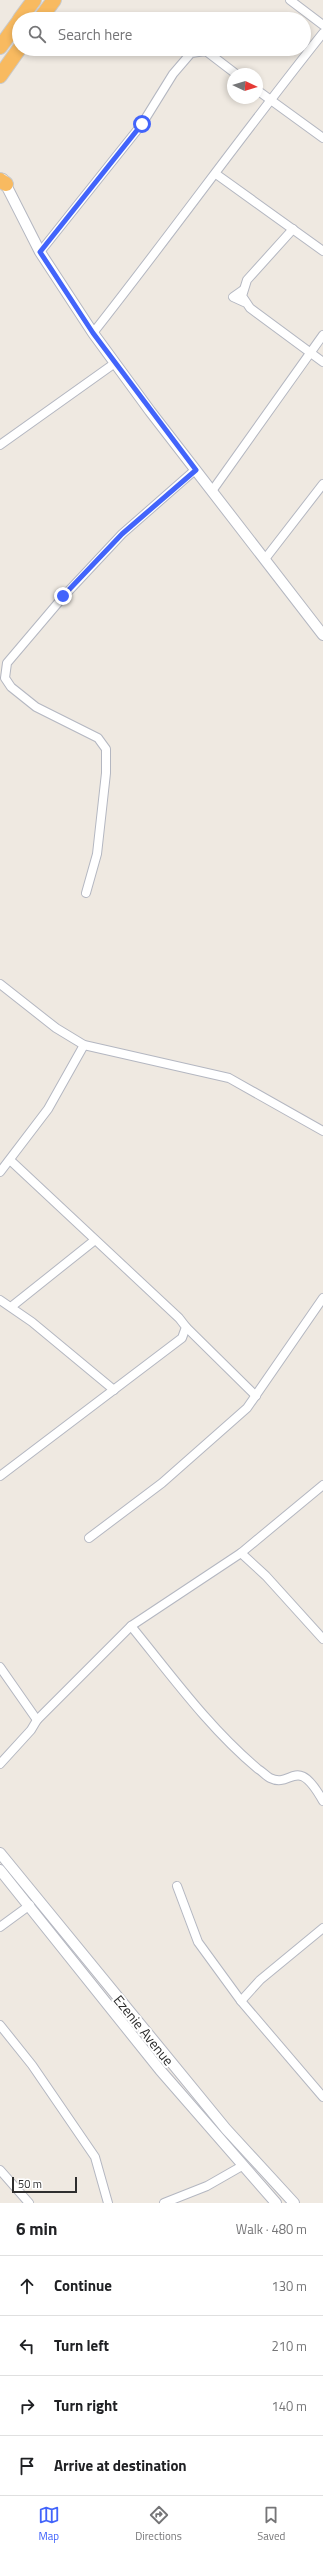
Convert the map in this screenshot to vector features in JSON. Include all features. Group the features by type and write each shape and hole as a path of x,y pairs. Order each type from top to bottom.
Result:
{"highway":[{"path":"26,12 34,0"},
{"path":"45,12 54,0"},
{"path":"0,47 12,31"},
{"path":"0,76 14,56"}],"street":[{"path":"290,0 306,12"},
{"path":"311,16 323,25"},
{"path":"311,48 323,33"},
{"path":"40,252 142,124 173,74 189,56"},
{"path":"213,56 228,68"},
{"path":"93,333 170,237 270,100 305,56"},
{"path":"263,95 323,138"},
{"path":"216,174 323,251"},
{"path":"2,180 40,252 93,333 212,491 322,632"},
{"path":"293,229 247,280 243,290 244,302 323,362"},
{"path":"212,491 323,335"},
{"path":"0,445 115,363"},
{"path":"86,893 97,854 106,772 106,749 98,738 56,718 31,703 11,687 5,678 5,670 7,663 63,596 122,534 196,470"},
{"path":"265,559 323,484"},
{"path":"0,984 56,1028 84,1045 228,1078 323,1131"},
{"path":"0,1172 48,1108 84,1045"},
{"path":"10,1160 179,1318 186,1327 256,1396"},
{"path":"11,1307 95,1240"},
{"path":"89,1538 192,1458 230,1425 256,1396 323,1298"},
{"path":"0,1300 11,1307 114,1390"},
{"path":"0,1476 182,1338 186,1327"},
{"path":"0,1764 31,1730 37,1720 131,1626 241,1553 323,1485"},
{"path":"241,1553 266,1576 323,1640"},
{"path":"131,1626 214,1727 245,1758 270,1778 278,1780 294,1774 308,1778 323,1801"},
{"path":"0,1667 37,1720"},
{"name":"Ezenie Avenue","path":"0,1853 194,2091 294,2203"},
{"name":"Ezenie Avenue","path":"0,1870 30,1905 185,2099 242,2166 276,2203"},
{"path":"177,1886 198,1942 211,1962 323,2097"},
{"path":"0,1927 30,1905"},
{"path":"242,2001 260,1980 323,1928"},
{"path":"71,1958 80,1951"},
{"path":"0,2025 32,2064 95,2157 108,2203"},
{"path":"185,2099 194,2091"},
{"path":"164,2203 208,2186 242,2166"},
{"path":"0,2170 29,2203"}],"route":[{"path":"63,596 122,534 196,470 150,411 93,333 40,252 142,124"}]}
